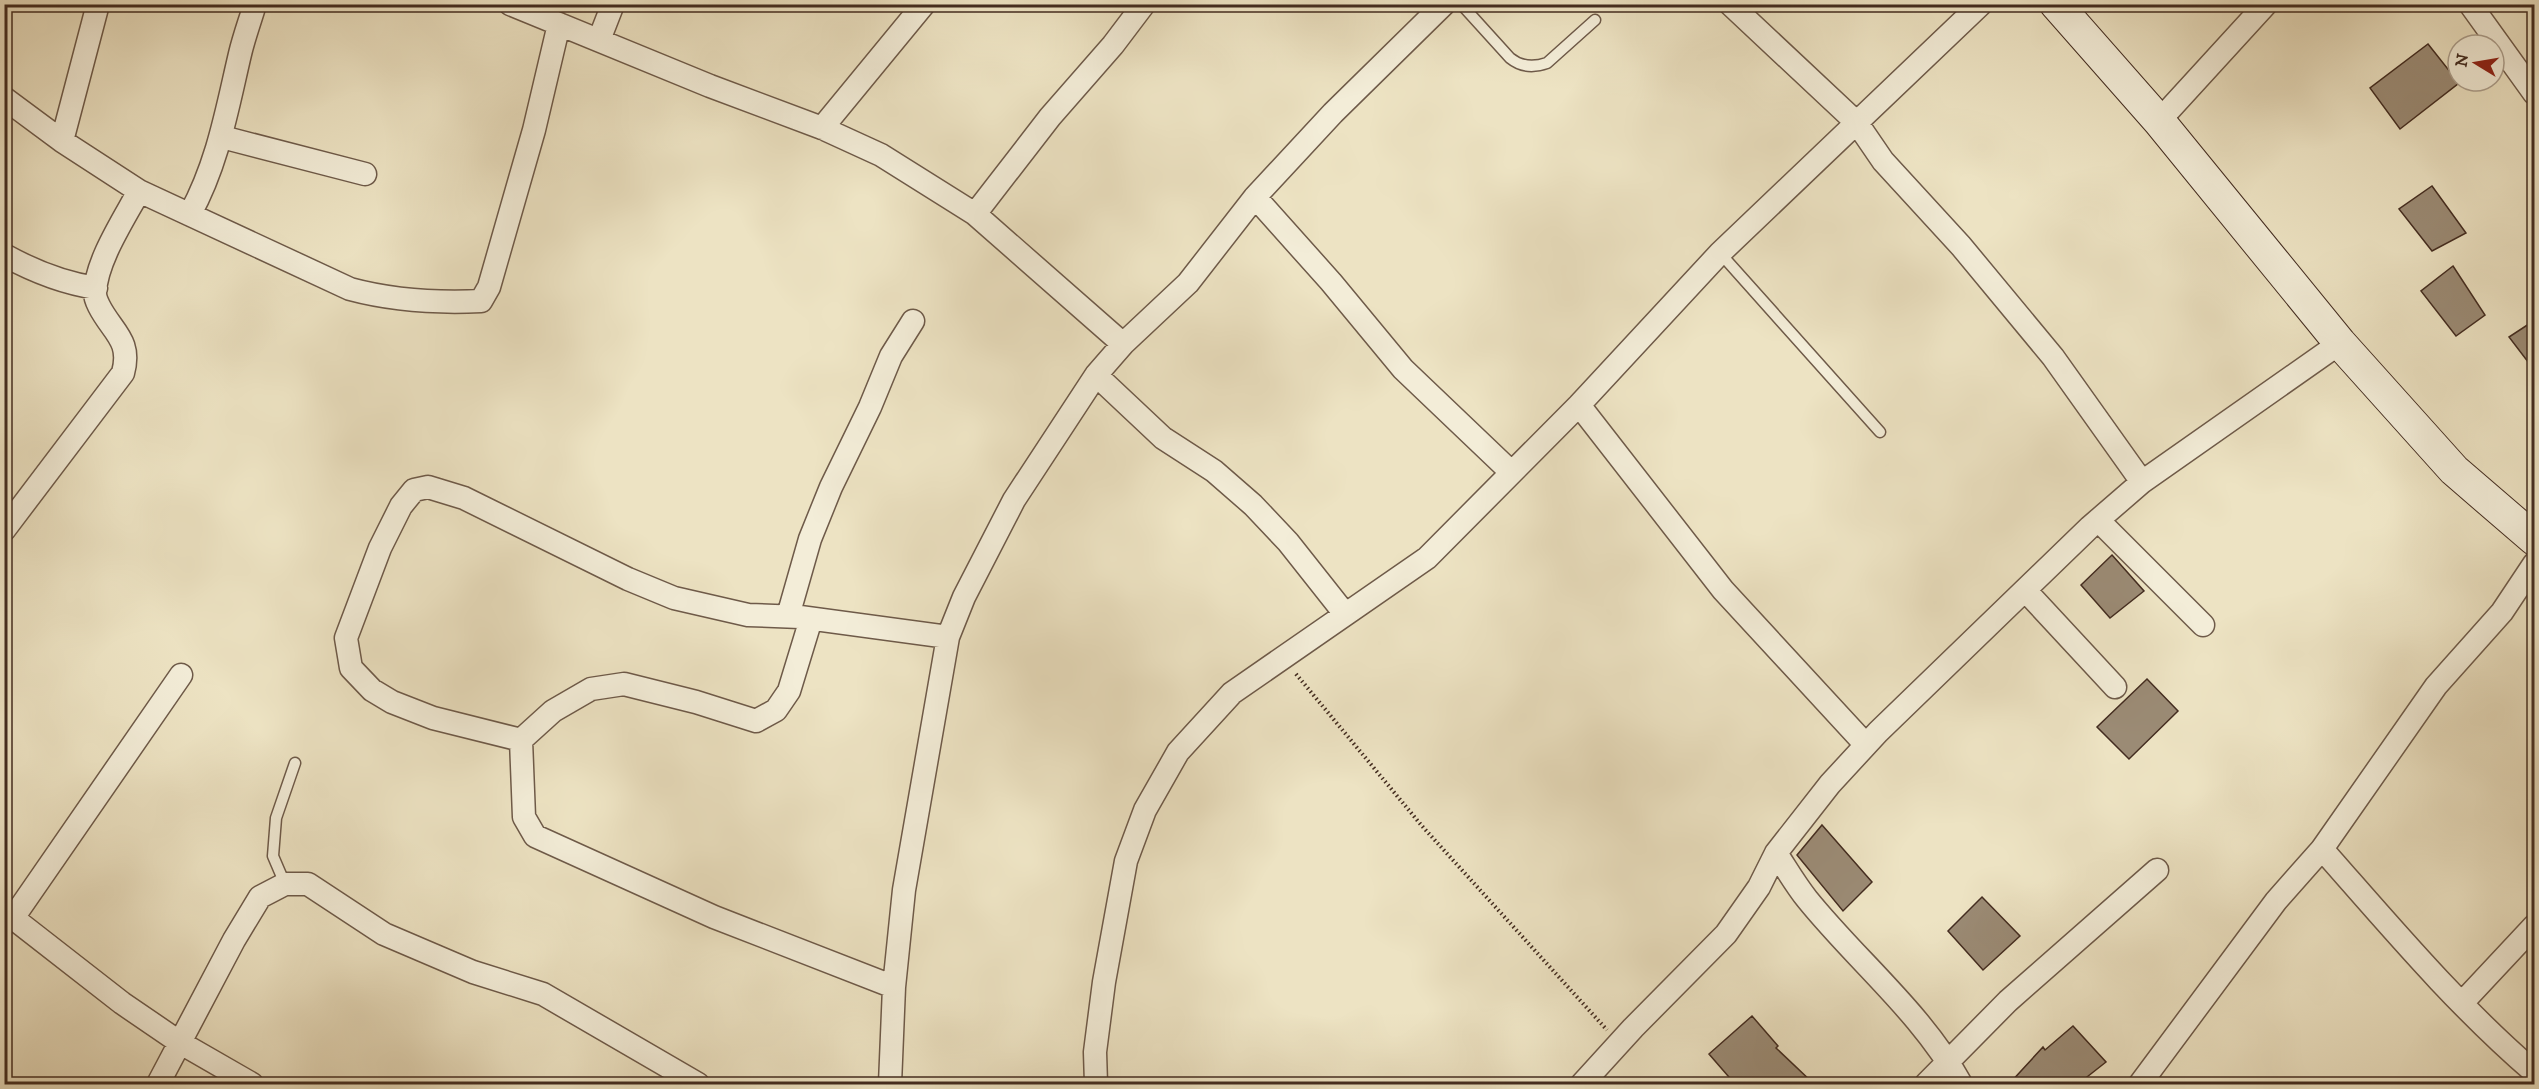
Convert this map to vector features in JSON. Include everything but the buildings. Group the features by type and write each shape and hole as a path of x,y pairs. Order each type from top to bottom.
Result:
{"street":[{"path":"62,141 98,4"},
{"path":"190,214 203,189 222,137 240,56 255,4"},
{"path":"510,4 710,86 822,128 881,155 975,214 1123,344"},
{"path":"599,40 613,4"},
{"path":"822,128 924,4"},
{"path":"975,214 1050,117 1113,45 1144,4"},
{"path":"1730,4 1857,123 1882,161 1961,246 2053,357 2142,482"},
{"path":"1096,1084 1095,1052 1104,982 1126,861 1145,810 1178,752 1232,693 1426,558 1579,405 1720,253 1981,4"},
{"path":"2056,4 2158,121 2340,343 2454,470 2535,539"},
{"path":"2158,121 2266,4"},
{"path":"2470,4 2535,93"},
{"path":"890,1084 894,987 904,890 948,637 964,597 1014,500 1096,375 1123,344 1188,283 1255,197 1432,8"},
{"path":"4,98 62,141 139,191 350,289 374,295 481,302 489,287 534,130 559,24"},
{"path":"222,137 366,174"},
{"path":"4,530 123,373 127,360 125,344 102,312 94,296 107,253 139,191"},
{"path":"1255,197 1331,282 1403,369 1511,472"},
{"path":"4,255 50,277 96,288"},
{"path":"788,616 810,539 831,487 870,407 891,356 913,321"},
{"path":"1582,1084 1726,934 1759,887 1776,853 1830,784 1866,745 2098,520 2142,482 2340,343"},
{"path":"1096,375 1163,438 1214,471 1253,505 1288,542 1345,614"},
{"path":"1579,405 1723,590 1866,745"},
{"path":"521,740 433,718 393,702 372,690 351,668 346,638 349,628 380,548 401,506 414,490 428,487 464,498 628,579 674,598 748,615 788,616 948,637"},
{"path":"2098,520 2203,625"},
{"path":"2140,1084 2276,901 2322,849 2436,686 2502,612 2535,564"},
{"path":"2025,590 2115,687"},
{"path":"521,740 553,711 591,690 624,684 696,702 756,721 776,710 789,691 811,619"},
{"path":"181,675 9,915 122,1003 179,1041 252,1084"},
{"path":"521,740 524,817 535,836 714,917 894,987"},
{"path":"2322,849 2416,957 2487,1031 2535,1072"},
{"path":"1776,853 1806,898 1895,995 1948,1060 1961,1084"},
{"path":"1926,1084 2008,1001 2157,870"},
{"path":"158,1084 179,1041 260,897 285,884 308,884 384,934 473,972 543,994 698,1084"},
{"path":"2462,1003 2535,926"}],"lane":[{"path":"1461,4 1510,58 1517,64 1527,66 1547,63 1595,20"},
{"path":"1720,253 1880,432"},
{"path":"285,884 273,856 276,818 295,763"}],"path":[{"path":"1282,658 1422,826 1619,1044"}]}
